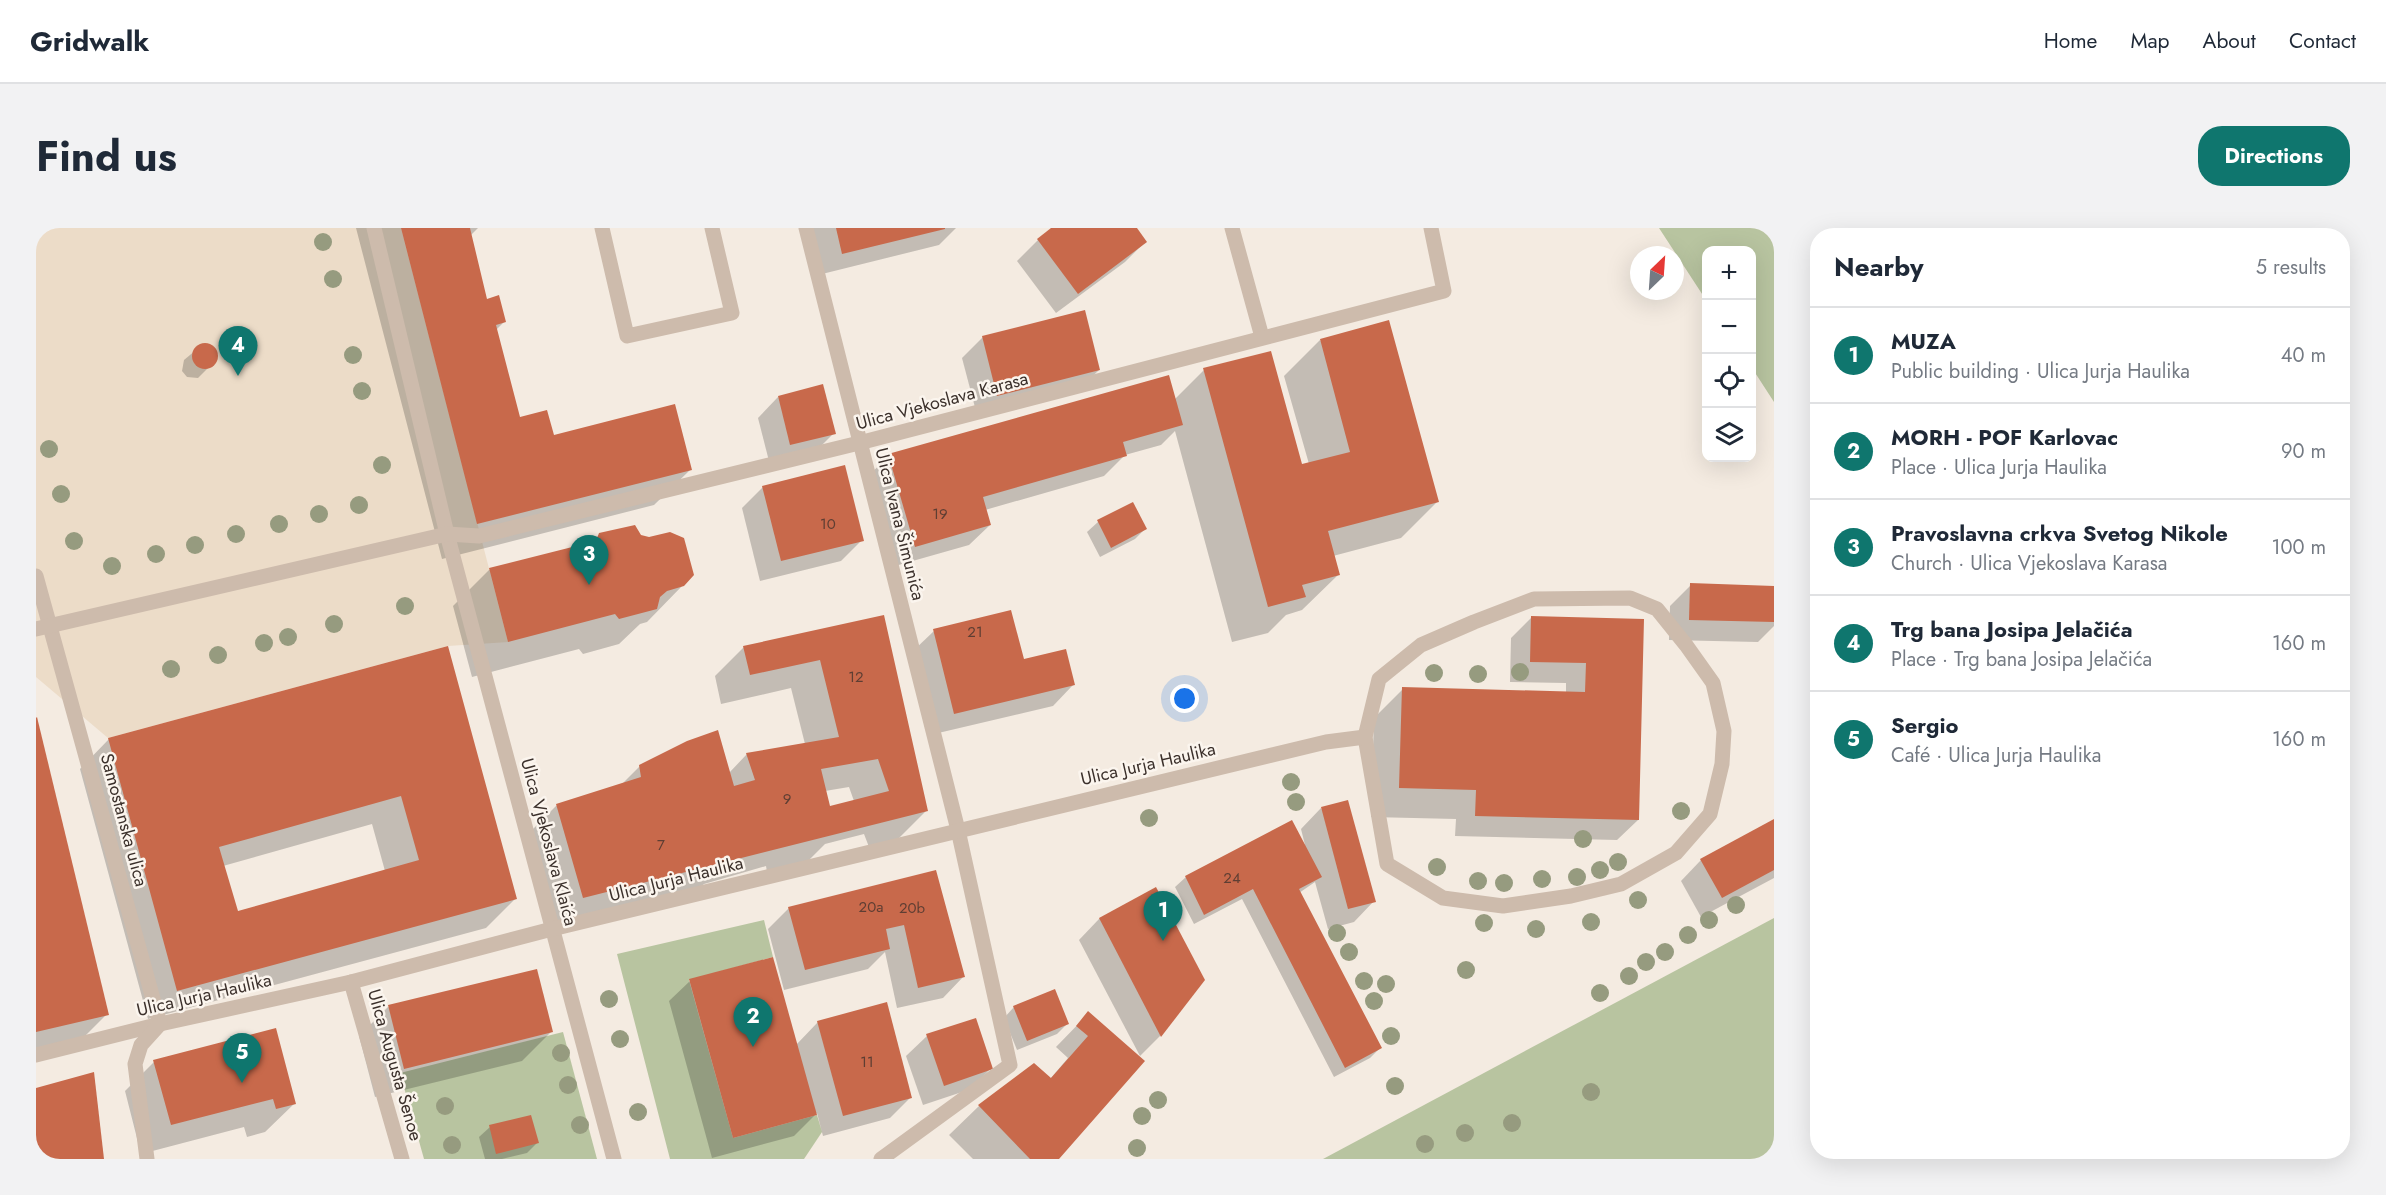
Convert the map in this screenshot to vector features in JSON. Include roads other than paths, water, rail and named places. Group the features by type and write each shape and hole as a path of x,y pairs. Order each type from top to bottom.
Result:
{"street":[{"name":"Ulica Vjekoslava Klaića","path":"374,228 447,534 614,1159"},
{"path":"602,228 627,336 732,313 712,228"},
{"name":"Ulica Ivana Šimunića","path":"806,228 958,830 1010,1065 881,1159"},
{"path":"1232,228 1262,337"},
{"name":"Ulica Vjekoslava Karasa","path":"43,628 447,534 479,536 859,443 1444,291 1431,228"},
{"name":"Samostanska ulica","path":"36,576 43,628 160,1024"},
{"path":"1630,597 1657,609 1713,683 1724,731 1722,764 1710,814 1676,853 1621,884 1571,896 1503,906 1443,898 1387,864 1365,737 1379,678 1421,645 1534,599 1630,597"},
{"name":"Ulica Jurja Haulika","path":"36,1055 160,1024 351,982 552,929 958,830 1326,742 1365,737"},
{"name":"Ulica Augusta Šenoe","path":"351,982 402,1159"},
{"path":"147,1159 135,1064 141,1045 160,1024"}],"place":[{"name":"Trg bana Josipa Jelačića","path":"238,376"},
{"name":"Pravoslavna crkva Svetog Nikole","path":"589,585"},
{"name":"MUZA","path":"1163,941"},
{"name":"MORH - POF Karlovac","path":"753,1047"},
{"name":"Sergio","path":"242,1083"}]}
